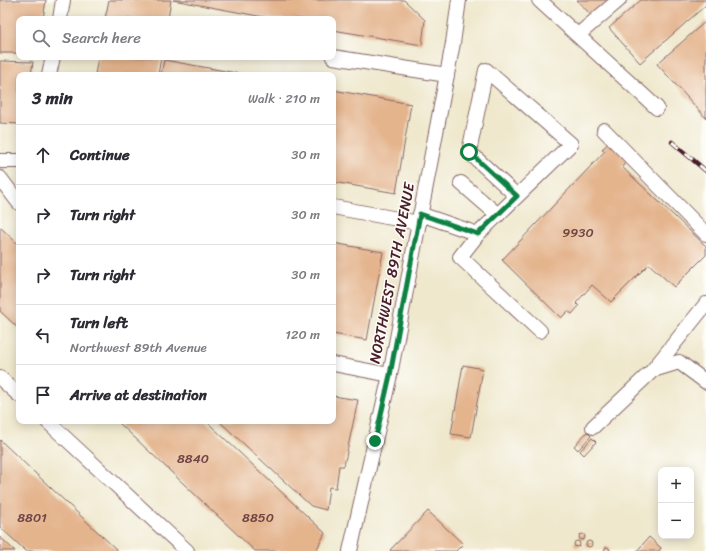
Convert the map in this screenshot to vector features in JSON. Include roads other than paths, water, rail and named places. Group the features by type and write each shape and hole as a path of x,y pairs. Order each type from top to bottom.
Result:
{"street":[{"path":"60,16 63,0"},
{"path":"540,0 657,108"},
{"path":"578,36 619,0"},
{"name":"NORTHWEST 89TH AVENUE","path":"350,551 390,375 447,75 456,2"},
{"path":"336,57 447,75"},
{"path":"50,72 52,60"},
{"path":"517,196 469,152 486,70 571,144 478,234 460,257 540,331"},
{"path":"604,130 706,234"},
{"path":"0,161 16,161"},
{"path":"0,178 16,200"},
{"path":"461,183 498,215"},
{"path":"336,207 419,219 478,234"},
{"path":"592,427 653,370 706,304"},
{"path":"653,370 679,362 706,382"},
{"path":"336,365 390,375"},
{"path":"0,378 16,392"},
{"path":"50,424 187,551"}],"railway":[{"path":"672,142 706,171"}]}
